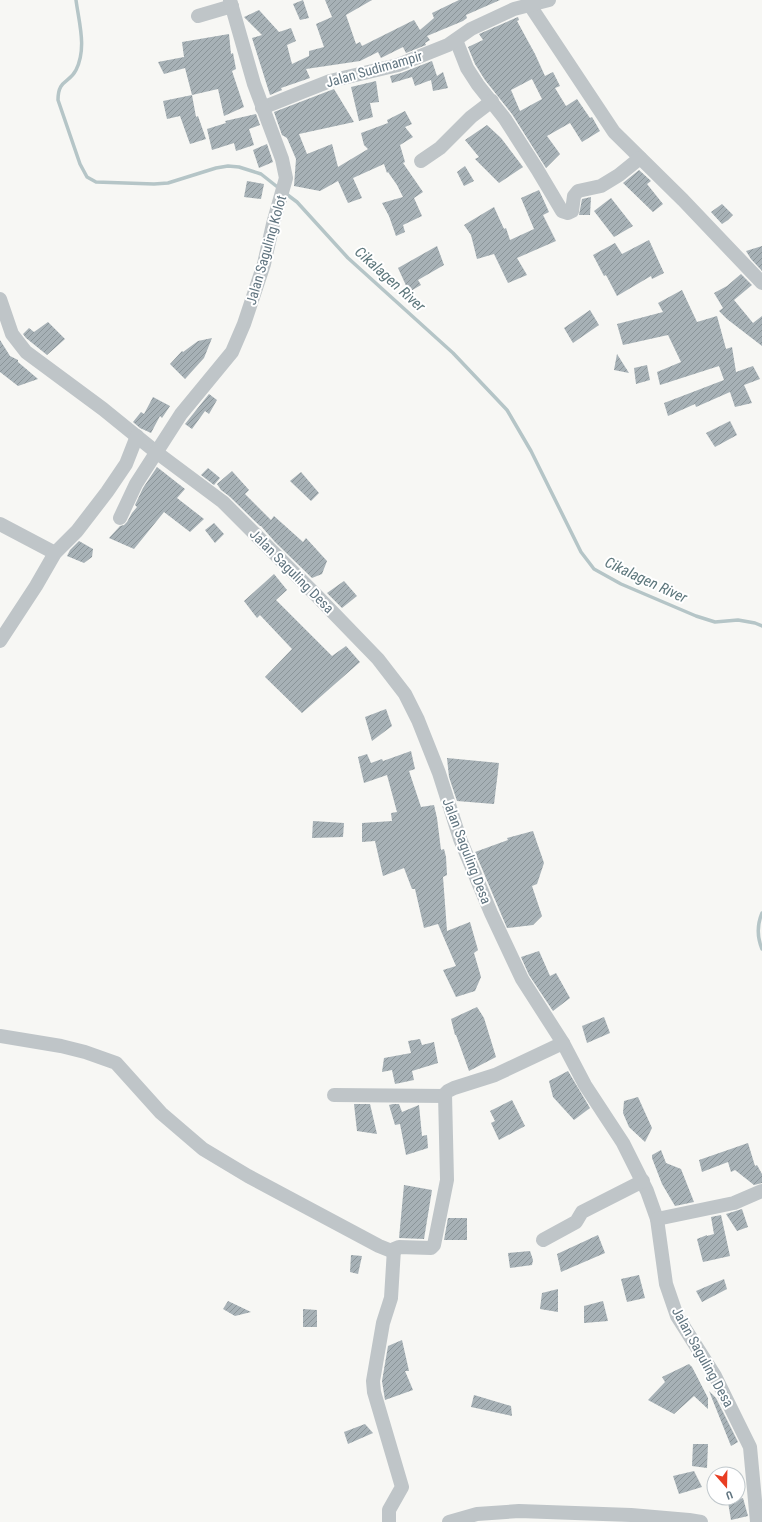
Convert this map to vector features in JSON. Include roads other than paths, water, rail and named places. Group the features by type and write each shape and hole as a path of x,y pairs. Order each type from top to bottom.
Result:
{"street":[{"name":"Jalan Sudimampir","path":"262,108 330,82 398,65 448,45 471,29 490,19 529,4 549,0"},
{"path":"198,16 231,3"},
{"name":"Jalan Saguling Kolot","path":"120,518 136,484 181,414 232,352 244,324 264,264 280,198 285,184 286,178 282,159 254,84 231,3"},
{"path":"529,4 614,132 683,200 762,283"},
{"path":"456,40 467,68 478,85 492,101 537,169 560,209 568,213 572,211 574,196 578,191 601,186 619,175 640,158"},
{"path":"421,161 440,148 471,116 492,101"},
{"name":"Jalan Saguling Desa","path":"0,299 12,334 26,352 223,502 373,653 405,694 418,720 439,773 460,839 491,913 522,979 623,1143 643,1180 657,1219 666,1284 677,1316 715,1376 756,1450 757,1522"},
{"path":"0,640 36,586 55,553 77,531 126,464 137,436"},
{"path":"0,524 55,553"},
{"path":"0,1036 61,1046 85,1052 116,1063 161,1113 203,1149 248,1176 379,1246 394,1252"},
{"path":"389,1522 389,1510 402,1487 373,1385 383,1323 391,1298 394,1252 397,1247 431,1248 434,1245 447,1180 445,1096 448,1091 495,1075 562,1043"},
{"path":"334,1095 445,1096"},
{"path":"543,1240 576,1222 582,1212 643,1180"},
{"path":"657,1219 734,1203 762,1191"},
{"path":"449,1522 477,1514 519,1511 631,1515 701,1522"}],"waterway":[{"name":"Cikalagen River","path":"76,0 82,44 81,53 76,70 60,88 58,100 80,164 87,177 96,182 168,183 216,168 228,166 239,167 261,174 280,189"},
{"name":"Cikalagen River","path":"285,193 297,202 348,258 453,353 507,410 531,451 581,552 594,569 621,584 696,616 715,622 738,620 755,623 762,626"},
{"name":"Cikalagen River","path":"762,913 758,931 762,949"}]}
